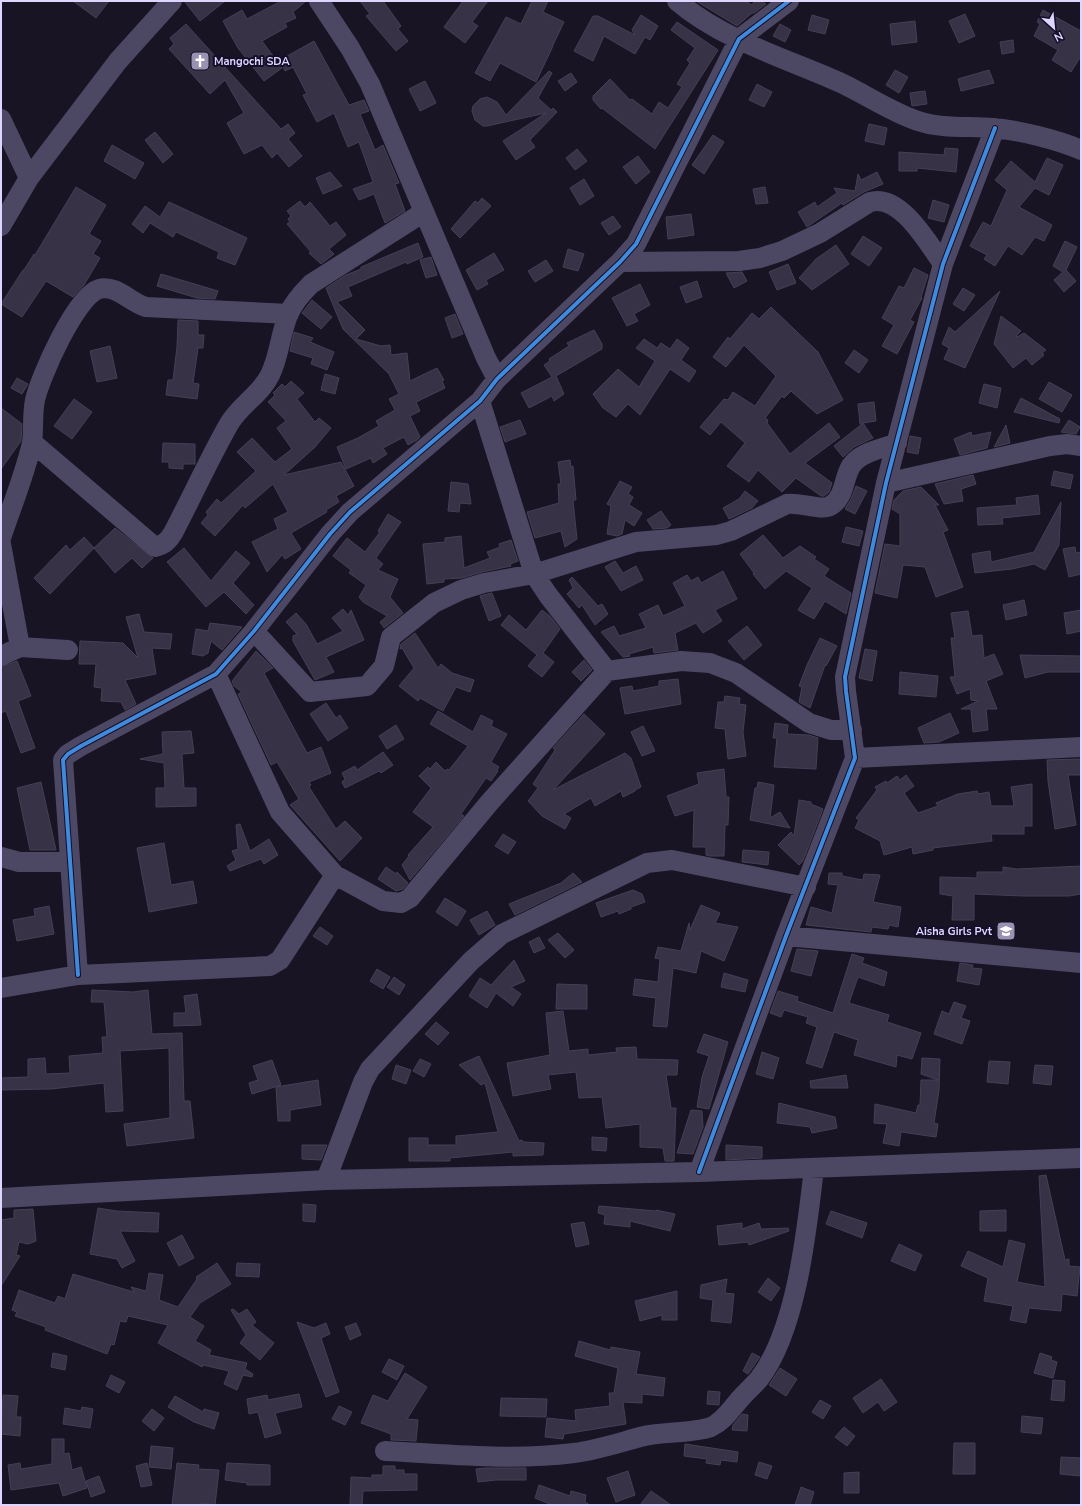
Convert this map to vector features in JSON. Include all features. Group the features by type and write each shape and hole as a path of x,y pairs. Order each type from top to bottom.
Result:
{"street":[{"path":"1,226 29,178 118,61 172,1"},
{"path":"319,1 350,48 370,84 496,379"},
{"path":"677,1 699,17 739,39 839,83 918,121 937,125 995,128 1065,143 1081,150"},
{"path":"78,975 63,760 68,754 81,746 216,674 254,631 330,534 350,512 480,401 496,379 620,262 636,244 739,39 790,1"},
{"path":"1,119 29,178"},
{"path":"699,1172 786,936 855,758 846,691 846,677 886,483 943,264 995,128"},
{"path":"620,262 739,261 760,258 782,251 820,233 870,202 883,200 904,214 943,264"},
{"path":"32,442 155,547 163,545 169,540 173,533 230,423 244,405 258,392 270,377 276,362 289,314 300,296 311,284 424,212"},
{"path":"1,538 32,442 35,400 51,355 82,303 98,290 106,288 114,290 140,305 146,306 289,314"},
{"path":"480,401 534,574 548,595 607,671"},
{"path":"254,631 310,692 367,686 384,666 391,637 434,603 461,590 484,583 534,574 636,542 717,535 731,531 787,504 796,503 819,507 830,506 838,499 850,467 857,459 866,454 897,443"},
{"path":"886,483 1050,446 1067,444 1081,446"},
{"path":"1,544 20,647"},
{"path":"1,656 20,647 68,650"},
{"path":"216,674 280,812 335,875 383,901 401,903 410,898 489,803 607,671 681,661 710,663 736,673 809,723 832,730 852,730"},
{"path":"855,758 1081,747"},
{"path":"1,857 19,862 70,862"},
{"path":"326,1180 363,1082 370,1069 471,961 502,934 647,862 672,860 806,887"},
{"path":"1,988 78,975 270,966 280,960 335,875"},
{"path":"786,936 1081,963"},
{"path":"1,1198 326,1180 699,1172 1081,1158"},
{"path":"385,1451 516,1457 567,1454 613,1446 661,1432 694,1430 711,1426 726,1416 759,1378 779,1342 793,1297 805,1240 814,1168"}],"building":[{"path":"73,1 109,1 96,18"},
{"path":"184,1 225,1 200,21"},
{"path":"281,1 306,1 293,12 296,18 285,23 287,27 262,41 282,68 264,81 238,48 223,21 242,10 247,19"},
{"path":"360,1 383,1 401,26 398,29 408,41 396,51 366,16 370,14"},
{"path":"463,1 488,1 472,22 478,26 465,43 444,27"},
{"path":"532,1 548,1 543,12 564,22 536,82 500,63 490,81 475,73 506,17 521,24"},
{"path":"696,1 745,1 752,5 755,1 760,1 766,4 752,13 737,26"},
{"path":"1043,10 1081,31 1081,56 1071,72 1052,60 1058,50 1034,36 1040,24 1037,22"},
{"path":"965,14 975,36 959,43 949,21"},
{"path":"641,15 658,26 650,40 645,37 635,54 604,36 593,61 574,51 593,16 598,16 635,35 632,30"},
{"path":"812,15 829,20 825,34 808,30"},
{"path":"915,21 917,42 892,45 890,24"},
{"path":"677,22 718,50 655,149 602,108 601,109 593,100 593,96 610,79 630,100 632,99 652,114 659,102 668,108 682,87 677,84 690,63 687,60 695,48 671,30"},
{"path":"186,24 281,129 288,124 295,133 288,139 302,156 289,167 277,153 272,158 262,145 244,154 227,123 244,113 225,80 210,94 169,49 174,44 170,38"},
{"path":"780,24 791,30 785,42 773,36"},
{"path":"1013,40 1014,52 1002,54 1000,42"},
{"path":"314,41 349,105 364,100 369,111 360,114 375,150 383,145 399,183 395,184 405,211 385,223 374,194 359,200 353,189 373,182 359,142 348,147 334,113 317,122 303,95 307,94 293,67 285,71 280,60"},
{"path":"895,70 908,77 899,93 886,85"},
{"path":"989,70 994,83 961,91 958,79"},
{"path":"549,71 552,73 538,98 551,110 553,108 557,112 530,140 535,147 516,160 503,141 546,113 483,126 475,120 472,111 473,106 480,99 487,97 497,102 506,115"},
{"path":"571,73 577,82 565,91 558,81"},
{"path":"425,81 436,103 420,111 409,89"},
{"path":"757,84 772,92 764,107 749,100"},
{"path":"925,91 927,104 912,106 910,93"},
{"path":"869,124 887,128 884,145 865,141"},
{"path":"155,132 173,154 163,163 145,140"},
{"path":"713,135 724,142 704,174 692,165"},
{"path":"112,145 144,163 135,179 104,161"},
{"path":"945,148 958,149 956,172 917,168 917,171 899,171 899,152 944,155"},
{"path":"577,149 587,161 575,170 566,158"},
{"path":"638,156 650,172 636,184 623,167"},
{"path":"1047,158 1063,165 1049,195 1035,188 1019,207 1052,225 1044,241 1035,237 1022,255 1008,246 995,266 984,259 987,255 970,246 983,222 991,226 1007,190 995,180 1011,161 1035,182"},
{"path":"330,172 342,186 323,194 316,178"},
{"path":"877,172 883,184 864,192 843,205 842,203 807,227 798,212 815,202 817,207 837,193 834,188 855,191 858,174 861,180"},
{"path":"584,179 594,196 580,205 570,188"},
{"path":"76,187 106,205 89,234 101,241 93,254 100,258 84,285 73,297 46,281 22,317 1,304 34,254 35,255"},
{"path":"765,187 768,203 756,204 753,189"},
{"path":"482,198 491,206 460,238 451,229 475,201 478,203"},
{"path":"933,200 949,205 944,222 928,218"},
{"path":"300,201 305,207 310,202 330,226 336,222 346,235 329,249 334,254 321,264 309,253 311,252 287,224 290,222 288,219 291,216 287,211"},
{"path":"169,202 247,238 235,265 217,258 219,252 176,232 173,237 150,223 143,233 132,224 145,206 160,217"},
{"path":"691,214 694,235 668,239 666,217"},
{"path":"613,216 621,227 609,235 601,223"},
{"path":"863,236 882,248 869,266 851,254"},
{"path":"1065,241 1077,247 1066,270 1076,281 1064,292 1054,280 1063,272 1053,266"},
{"path":"418,243 423,257 407,264 406,262 348,287 352,296 337,302 365,330 356,339 381,346 390,345 391,355 407,353 410,381 437,368 444,380 442,381 445,388 416,402 420,411 410,416 420,437 417,440 408,445 404,437 383,448 387,454 373,463 371,458 346,469 337,447 358,438 379,426 376,421 395,410 389,399 399,394 389,374 343,329 326,288 346,275 361,269 361,267"},
{"path":"836,245 849,264 812,290 799,278 816,259"},
{"path":"568,249 584,254 578,271 563,267"},
{"path":"494,253 504,270 486,280 488,284 477,290 466,270"},
{"path":"431,257 437,275 426,278 420,260"},
{"path":"546,260 553,271 535,282 528,271"},
{"path":"788,264 796,283 777,290 769,272"},
{"path":"914,268 928,275 921,297 922,298 910,320 914,322 897,354 882,346 894,325 882,318 899,286 904,288"},
{"path":"742,272 747,281 734,288 726,273"},
{"path":"161,274 218,291 215,299 197,298 157,286"},
{"path":"697,281 702,297 686,303 680,287"},
{"path":"640,284 650,305 634,314 638,321 627,326 612,298"},
{"path":"963,288 975,295 964,311 953,304"},
{"path":"1000,291 965,368 944,359 949,348 942,344 949,327 955,332"},
{"path":"312,300 332,317 321,329 302,313"},
{"path":"771,307 818,352 843,400 817,414 791,391 784,398 782,396 765,418 768,420 767,423 790,454 829,423 840,437 805,463 832,483 829,492 824,496 821,496 796,478 782,492 758,470 749,482 727,466 745,443 721,422 710,435 700,427 724,399 728,400 733,392 755,406 776,376 744,345 726,367 713,357 728,337 730,339 752,313 759,319"},
{"path":"455,314 463,334 452,338 445,318"},
{"path":"1001,316 1021,331 1016,336 1017,337 1024,333 1046,350 1042,353 1044,355 1032,365 1026,358 1013,368 994,344"},
{"path":"178,320 198,321 198,335 204,335 203,348 198,348 193,383 199,384 197,399 166,395 168,380 173,380 177,347"},
{"path":"594,330 602,344 602,349 556,376 564,394 554,401 552,396 529,408 521,393 552,377 544,365 550,361 549,359 569,346 567,343"},
{"path":"294,332 313,338 310,342 334,352 327,370 311,364 313,358 290,351"},
{"path":"644,339 657,348 661,343 670,349 677,339 689,348 681,360 696,371 689,382 670,369 640,415 628,404 616,417 603,408 593,394 618,369 639,387 655,361 636,348"},
{"path":"110,346 117,378 97,382 90,351"},
{"path":"854,350 868,360 859,373 845,363"},
{"path":"325,374 339,378 335,394 321,390"},
{"path":"17,378 28,384 22,394 11,388"},
{"path":"291,381 304,393 297,399 315,422 319,418 331,428 315,447 284,475 341,462 354,486 336,496 339,502 326,510 327,512 291,533 301,549 285,559 282,555 267,572 252,542 278,529 274,519 288,512 273,484 245,508 243,505 215,536 201,523 208,515 206,512 217,499 221,503 256,471 237,452 252,438 275,462 292,449 277,428 286,421 268,402 275,395 273,393 282,384 285,387"},
{"path":"1049,382 1072,395 1062,412 1039,399"},
{"path":"984,384 1001,388 997,408 979,403"},
{"path":"1021,398 1060,419 1059,423 1014,412"},
{"path":"74,399 92,412 72,439 54,426"},
{"path":"874,402 876,421 863,423 873,438 854,447 843,457 834,446 862,424 860,424 858,404"},
{"path":"1,408 22,424 21,441 1,469"},
{"path":"520,420 526,434 505,442 500,427"},
{"path":"1069,420 1080,427 1076,434 1061,432"},
{"path":"1006,425 1010,443 994,447"},
{"path":"971,432 972,436 991,432 987,448 960,455 954,439"},
{"path":"910,436 921,438 918,454 907,452"},
{"path":"163,443 195,444 195,464 183,464 183,469 169,468 169,462 162,462"},
{"path":"570,460 571,467 573,466 576,500 573,500 577,539 565,547 561,531 535,538 527,512 559,503 558,484 561,484 558,462"},
{"path":"1054,471 1073,475 1070,489 1051,485"},
{"path":"973,475 976,484 961,489 963,501 944,504 935,484"},
{"path":"620,481 632,487 628,494 633,497 629,505 642,513 634,526 625,520 622,534 617,536 607,534 611,506 607,504"},
{"path":"451,482 468,484 471,504 460,503 459,512 448,511"},
{"path":"856,486 867,491 855,514 845,509"},
{"path":"921,487 939,505 935,505 948,530 943,532 963,587 936,597 925,567 903,565 897,598 875,593 885,544 900,546 900,514 892,509 894,500 903,491"},
{"path":"745,491 758,501 752,508 729,519 723,508 739,499"},
{"path":"1038,495 1040,514 1002,518 1003,524 978,525 977,508 1017,505 1016,498"},
{"path":"1061,502 1059,545 1045,570 1034,564 1012,569 975,573 972,554 990,551 991,562 1034,552"},
{"path":"661,511 671,525 667,528 653,529 647,520"},
{"path":"388,514 401,522 376,558 383,564 378,570 398,579 390,597 403,613 384,628 380,622 387,616 363,602 359,597 366,585 349,573 351,570 333,556 347,538 365,552 380,532 378,531"},
{"path":"846,527 863,531 859,546 842,542"},
{"path":"115,528 153,558 142,568 132,558 115,573 94,548"},
{"path":"763,535 783,558 800,546 816,557 814,559 829,569 824,576 851,593 846,614 825,601 814,619 798,610 812,588 786,571 765,589 740,554"},
{"path":"461,536 464,568 490,558 487,552 500,547 499,544 511,540 518,561 510,564 511,566 462,578 444,579 444,582 427,584 423,544 445,542 445,538"},
{"path":"84,537 94,548 50,594 34,578 66,545 70,550"},
{"path":"1075,547 1076,553 1081,552 1081,574 1069,577 1063,549"},
{"path":"184,548 211,581 236,551 250,563 233,583 254,605 246,614 224,592 206,607 167,562"},
{"path":"615,561 623,573 636,566 643,580 621,591 605,567"},
{"path":"723,571 737,599 715,610 722,621 703,633 696,623 675,633 678,650 654,653 653,647 629,654 630,656 623,657 601,632 614,626 619,636 646,628 639,614 658,605 663,616 685,606 673,583 687,575 691,581 698,577 701,583"},
{"path":"572,577 598,606 602,604 608,614 595,625 582,605 579,608 567,594 573,588 569,580"},
{"path":"492,593 501,616 489,621 480,596"},
{"path":"1024,600 1027,615 1006,620 1003,605"},
{"path":"343,609 348,615 351,610 364,640 326,657 334,672 315,680 293,641 293,636 297,634 286,622 296,613 306,624 317,644 343,631 332,618"},
{"path":"542,610 550,616 560,629 543,653 554,662 542,677 528,666 537,655 501,625 509,615 526,630"},
{"path":"1081,610 1081,631 1067,634 1064,613"},
{"path":"968,611 972,636 982,635 984,658 994,654 1003,674 986,681 997,709 986,709 988,730 973,732 971,709 961,709 978,701 971,700 970,689 957,694 950,677 955,677 951,638 955,638 951,613"},
{"path":"139,614 144,632 172,634 170,649 152,648 156,674 125,680 136,704 125,710 121,702 101,701 102,688 94,687 96,664 79,664 80,641 123,643 138,658 126,617"},
{"path":"210,623 242,627 222,650 211,641 208,653 203,656 192,654 196,629 208,631"},
{"path":"747,626 762,645 744,660 728,641"},
{"path":"415,633 438,668 441,664 452,673 474,680 470,692 456,687 443,711 420,698 418,701 399,686 414,668 402,648 400,649 401,644"},
{"path":"820,638 837,646 826,666 825,665 810,708 799,702 802,687 799,686"},
{"path":"865,649 877,651 872,681 859,678"},
{"path":"256,651 273,668 264,673 307,753 321,747 331,773 309,782 311,785 309,787 336,829 345,821 362,838 340,861 290,805 299,799 277,762 271,765 238,694 242,692 234,686 232,681"},
{"path":"1020,655 1081,656 1081,672 1048,672 1025,678"},
{"path":"584,660 592,670 581,681 572,672"},
{"path":"17,661 31,696 18,701 35,748 21,753 6,711 1,713 1,667"},
{"path":"900,672 938,676 936,697 899,694"},
{"path":"678,679 681,704 625,714 620,688 632,686 633,691 659,686 659,681"},
{"path":"725,696 740,698 739,704 746,705 743,732 746,756 728,759 725,729 715,728 718,702 724,702"},
{"path":"326,703 336,718 340,715 348,728 328,741 310,714"},
{"path":"438,711 473,732 481,715 493,721 491,726 507,734 491,762 499,767 497,770 498,771 491,781 486,778 461,814 464,816 410,880 402,865 409,856 408,855 433,827 413,812 431,788 419,776 428,767 430,769 436,762 445,771 447,769 449,770 468,746 430,724"},
{"path":"950,713 959,733 939,742 924,743 918,728"},
{"path":"584,714 605,734 553,790 625,753 631,758 641,787 623,797 621,791 595,806 591,798 564,814 571,818 565,829 542,816 528,801 538,788 533,784 555,750 553,748"},
{"path":"775,723 788,725 787,734 809,735 818,738 816,769 774,767 777,738 773,738"},
{"path":"396,725 404,739 387,749 379,736"},
{"path":"643,726 655,751 642,756 631,732"},
{"path":"191,731 194,753 182,754 184,788 196,788 196,806 156,807 156,788 165,788 164,763 140,759 163,754 162,732"},
{"path":"383,752 393,765 381,773 379,771 345,788 342,782 345,779 342,773 355,766 357,770"},
{"path":"1081,759 1081,775 1068,775 1076,825 1055,829 1048,781 1047,760"},
{"path":"724,769 726,797 729,797 728,825 725,825 724,856 710,856 706,855 706,847 693,847 694,810 675,816 667,796 699,784 697,773"},
{"path":"906,775 914,786 904,793 918,813 938,806 936,803 958,794 977,791 978,794 989,792 991,806 1014,806 1011,787 1032,784 1032,826 1024,826 1024,834 991,834 992,841 933,848 933,850 913,854 912,847 884,855 880,841 855,828 859,820 856,818 877,790 875,787 886,781 887,783 897,776 900,780"},
{"path":"41,782 56,850 30,850 17,788"},
{"path":"758,782 774,785 770,818 780,812 790,828 750,820 755,788 757,788"},
{"path":"799,800 811,802 811,804 823,809 803,861 799,865 778,845 791,832 794,836"},
{"path":"240,824 250,851 269,839 278,855 264,864 261,859 230,871 227,866 236,860 232,851 238,849 236,825"},
{"path":"503,834 516,842 508,854 495,846"},
{"path":"164,843 171,885 193,881 197,903 149,912 137,848"},
{"path":"743,850 769,852 768,865 742,862"},
{"path":"1081,866 1081,894 1069,896 1023,896 974,894 974,920 952,920 953,896 940,894 940,877 977,878 977,872 1003,872 1003,867 1017,869"},
{"path":"386,867 396,874 397,872 408,883 403,889 396,891 378,879"},
{"path":"573,873 582,882 515,915 509,904 561,883"},
{"path":"829,873 842,873 842,876 863,880 864,874 880,875 873,902 901,907 898,927 889,925 888,929 872,927 871,932 806,925 811,907 832,913 838,885 828,884"},
{"path":"633,890 642,894 645,902 631,907 631,909 619,914 618,911 601,917 596,903"},
{"path":"445,898 466,911 457,926 436,912"},
{"path":"701,905 720,913 715,923 738,927 724,961 701,951 696,973 673,968 667,1027 653,1026 656,998 633,995 635,979 658,982 660,959 655,958 658,947 681,951 689,923 690,930"},
{"path":"49,906 54,934 17,941 13,920 35,916 34,909"},
{"path":"487,911 495,925 479,935 470,920"},
{"path":"320,927 333,936 327,945 313,936"},
{"path":"558,933 574,950 565,958 548,940"},
{"path":"539,937 545,948 534,953 529,942"},
{"path":"797,949 818,951 811,976 791,971"},
{"path":"852,954 864,958 862,963 887,972 884,986 858,977 849,1003 889,1015 887,1022 921,1033 912,1059 897,1055 896,1067 854,1055 858,1040 834,1032 822,1068 806,1063 817,1027 806,1023 808,1017 784,1010 781,1017 770,1013 778,991 798,997 797,1001 833,1013"},
{"path":"514,960 525,981 511,987 521,994 513,1006 496,993 487,1008 469,996 480,978 491,985"},
{"path":"960,963 973,965 972,968 982,969 979,985 957,981"},
{"path":"377,969 390,977 383,989 370,981"},
{"path":"724,973 748,980 745,992 721,987"},
{"path":"394,977 405,985 399,995 387,987"},
{"path":"557,984 587,985 587,1009 556,1009"},
{"path":"92,990 133,992 148,990 152,1034 182,1033 184,1101 190,1101 194,1138 127,1146 124,1124 170,1118 169,1048 120,1051 123,1111 106,1112 104,1083 51,1089 1,1090 1,1078 28,1077 28,1059 45,1058 46,1074 70,1073 69,1056 103,1053 102,1037 107,1037 104,1002 91,1002"},
{"path":"197,994 201,1025 174,1026 174,1013 186,1013 184,996"},
{"path":"954,1002 966,1006 961,1018 970,1021 962,1044 934,1034 942,1011 949,1014"},
{"path":"563,1011 569,1051 588,1049 588,1055 617,1052 616,1048 636,1047 637,1059 678,1060 677,1075 666,1075 671,1108 676,1108 674,1161 665,1161 663,1148 640,1147 640,1124 606,1128 602,1097 579,1098 576,1072 548,1075 551,1089 513,1096 507,1063 550,1055 546,1013"},
{"path":"436,1022 449,1033 438,1045 425,1034"},
{"path":"704,1034 728,1042 709,1109 697,1107 702,1077 709,1056 697,1052"},
{"path":"762,1052 779,1058 773,1079 756,1074"},
{"path":"479,1056 519,1141 522,1140 523,1142 544,1143 543,1155 513,1156 513,1152 450,1158 450,1161 409,1161 409,1138 428,1138 428,1145 456,1145 456,1136 498,1132 485,1083 481,1085 459,1065"},
{"path":"922,1058 940,1059 939,1090 934,1123 938,1124 936,1137 901,1132 899,1146 883,1143 887,1124 874,1123 875,1104 916,1113 918,1105 920,1105 921,1080 938,1080 921,1074"},
{"path":"420,1059 431,1064 424,1077 413,1071"},
{"path":"272,1060 281,1085 252,1094 249,1083 258,1080 253,1066"},
{"path":"989,1061 1010,1062 1008,1084 987,1082"},
{"path":"396,1065 411,1070 406,1084 392,1079"},
{"path":"1035,1065 1053,1066 1051,1085 1033,1083"},
{"path":"846,1075 848,1088 811,1088 810,1081"},
{"path":"318,1080 321,1105 290,1110 290,1121 278,1121 276,1087"},
{"path":"779,1103 835,1117 837,1128 812,1133 810,1127 777,1123"},
{"path":"691,1110 702,1111 703,1127 693,1154 677,1153"},
{"path":"592,1137 607,1138 606,1151 592,1150"},
{"path":"302,1145 327,1145 321,1160 302,1159"},
{"path":"726,1145 762,1147 762,1158 726,1160"},
{"path":"1046,1175 1065,1260 1069,1259 1069,1266 1080,1267 1077,1296 1062,1294 1061,1311 1029,1308 1026,1323 1010,1320 1013,1306 984,1301 988,1278 961,1266 968,1251 1003,1267 1009,1240 1025,1244 1017,1282 1045,1287 1039,1176"},
{"path":"303,1204 316,1205 315,1222 303,1221"},
{"path":"599,1206 656,1210 675,1214 670,1231 630,1221 630,1227 604,1224 605,1215 598,1213"},
{"path":"98,1208 116,1211 159,1213 158,1232 120,1231 135,1261 122,1268 117,1259 90,1254"},
{"path":"33,1209 36,1241 28,1244 19,1242 16,1255 20,1256 1,1286 1,1220 14,1218 14,1210"},
{"path":"1006,1210 1006,1231 980,1231 980,1211"},
{"path":"831,1211 867,1223 862,1238 826,1224"},
{"path":"584,1222 589,1244 576,1247 571,1224"},
{"path":"742,1223 742,1229 759,1223 761,1229 788,1228 789,1231 749,1245 748,1242 719,1245 717,1226"},
{"path":"182,1235 194,1258 179,1266 167,1243"},
{"path":"899,1244 922,1255 915,1271 891,1261"},
{"path":"217,1263 231,1284 200,1303 190,1317 204,1326 195,1341 211,1350 209,1355 247,1363 245,1369 253,1374 252,1377 243,1375 237,1390 224,1384 229,1371 203,1365 202,1367 158,1343 168,1325 128,1316 126,1322 120,1321 114,1345 111,1344 107,1354 45,1330 46,1327 15,1316 17,1312 12,1310 19,1290 55,1303 58,1296 65,1299 73,1274 134,1292 131,1287 146,1291 149,1273 163,1275 159,1300 178,1307 197,1279 196,1277"},
{"path":"237,1263 260,1264 259,1277 236,1276"},
{"path":"768,1278 780,1288 771,1301 758,1292"},
{"path":"727,1279 725,1293 734,1294 731,1323 711,1321 713,1300 700,1298 701,1285"},
{"path":"677,1291 677,1320 662,1320 662,1315 640,1321 635,1301"},
{"path":"233,1309 239,1314 247,1309 256,1322 252,1325 274,1343 260,1360 240,1343 246,1335 231,1310"},
{"path":"297,1322 314,1328 326,1323 330,1334 321,1338 339,1392 326,1397"},
{"path":"356,1323 361,1335 350,1340 345,1327"},
{"path":"579,1341 610,1350 611,1347 640,1352 636,1374 665,1378 663,1396 642,1394 642,1403 623,1402 626,1424 564,1434 563,1439 545,1437 547,1418 576,1421 575,1410 610,1406 609,1393 614,1393 618,1368 575,1356"},
{"path":"53,1353 67,1356 65,1370 51,1367"},
{"path":"752,1353 760,1357 748,1374 743,1371"},
{"path":"1040,1353 1052,1357 1051,1360 1057,1362 1053,1378 1034,1373"},
{"path":"389,1359 404,1366 397,1380 382,1372"},
{"path":"780,1368 797,1379 786,1396 769,1385"},
{"path":"405,1373 427,1387 407,1419 418,1420 416,1441 391,1440 391,1434 361,1423 373,1395 388,1401"},
{"path":"111,1375 125,1382 119,1393 106,1386"},
{"path":"881,1379 897,1402 884,1411 878,1402 863,1413 853,1398"},
{"path":"1053,1380 1065,1381 1064,1401 1051,1400"},
{"path":"708,1391 720,1392 719,1405 707,1404"},
{"path":"299,1394 302,1407 275,1413 281,1433 265,1438 258,1412 249,1414 247,1399 267,1395 268,1400"},
{"path":"3,1395 18,1396 16,1417 21,1417 20,1436 1,1434"},
{"path":"175,1396 203,1412 204,1409 219,1413 214,1429 194,1422 168,1407"},
{"path":"501,1398 547,1399 546,1417 500,1416"},
{"path":"820,1400 831,1406 823,1419 812,1412"},
{"path":"339,1406 352,1412 345,1425 332,1419"},
{"path":"82,1407 93,1409 90,1428 63,1424 65,1408 81,1411"},
{"path":"152,1409 164,1418 154,1431 142,1421"},
{"path":"742,1414 748,1415 747,1431 732,1430 733,1425"},
{"path":"1022,1416 1043,1418 1041,1434 1021,1432"},
{"path":"844,1427 855,1436 847,1446 835,1437"},
{"path":"52,1439 64,1439 64,1454 69,1453 72,1470 81,1467 87,1488 63,1496 59,1483 11,1490 8,1465 20,1463 21,1469 52,1464"},
{"path":"954,1443 975,1443 975,1474 953,1474"},
{"path":"685,1444 738,1452 737,1462 721,1460 720,1465 706,1463 707,1459 684,1456"},
{"path":"151,1446 173,1448 171,1469 149,1467"},
{"path":"1061,1457 1081,1458 1081,1476 1060,1474"},
{"path":"759,1462 772,1466 767,1479 755,1475"},
{"path":"147,1463 152,1485 141,1487 136,1466"},
{"path":"177,1463 199,1465 198,1469 219,1470 215,1505 201,1503 200,1505 172,1505"},
{"path":"227,1463 270,1465 270,1485 247,1485 247,1483 225,1480"},
{"path":"383,1466 395,1466 395,1470 404,1470 404,1474 417,1474 417,1490 363,1491 362,1505 350,1505 351,1477 372,1478 372,1475 383,1475"},
{"path":"526,1468 526,1480 496,1480 478,1482 476,1469"},
{"path":"628,1471 635,1495 616,1502 607,1478"},
{"path":"859,1472 859,1493 844,1493 844,1473"},
{"path":"99,1476 105,1492 91,1497 86,1481"},
{"path":"539,1485 570,1496 571,1491 586,1495 585,1502 590,1505 552,1505 535,1498"},
{"path":"801,1487 814,1492 810,1505 795,1505"},
{"path":"651,1491 671,1505 640,1505"}],"cycle path":[{"path":"78,975 63,760 68,754 81,746 216,674 254,631 330,534 350,512 480,401 497,379 620,262 636,244 739,39 789,1"},
{"path":"699,1172 786,936 855,758 845,677 886,483 943,264 995,128"}],"place":[{"name":"Mangochi SDA","path":"200,61"},
{"name":"Aisha Girls Pvt","path":"1006,931"}]}
